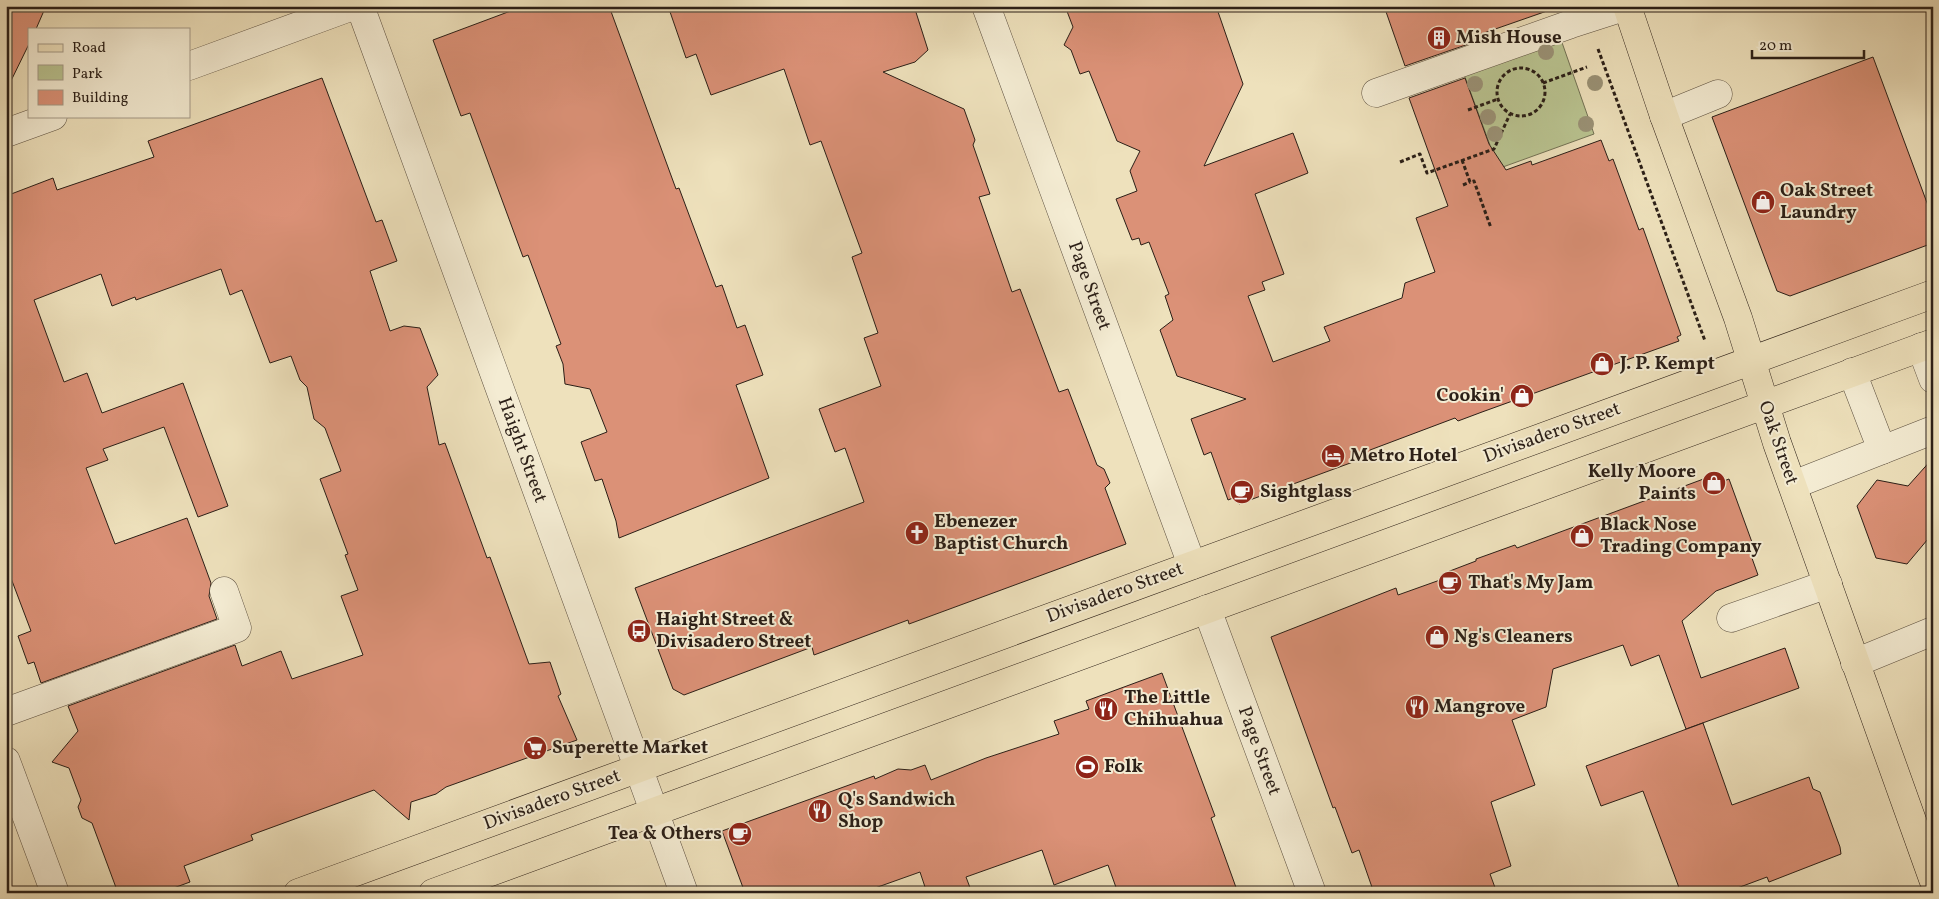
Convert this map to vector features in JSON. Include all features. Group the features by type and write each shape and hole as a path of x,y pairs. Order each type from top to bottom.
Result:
{"main road":[{"name":"Oak Street","path":"1628,6 1664,116 1752,360 1764,406 1933,879"},
{"name":"Divisadero Street","path":"298,893 1933,294"},
{"path":"433,893 1927,345"}],"street":[{"path":"190,66 354,6"},
{"name":"Haight Street","path":"360,6 684,893"},
{"name":"Page Street","path":"986,6 1192,565"},
{"path":"1376,93 1571,24 1628,6"},
{"path":"1664,116 1718,94"},
{"path":"6,133 47,118"},
{"path":"1927,345 1933,379"},
{"path":"1852,372 1882,450"},
{"path":"1793,485 1933,430"},
{"path":"1731,618 1828,584"},
{"path":"6,712 237,628 224,591"},
{"name":"Page Street","path":"1207,609 1312,893"},
{"path":"1855,663 1933,631"},
{"path":"6,761 55,893"}],"path":[{"path":"1543,83 1587,67"},
{"path":"1519,68 1533,72 1543,83 1544,98 1535,112 1520,116 1510,114 1498,99 1497,86 1501,78 1512,70 1519,68"},
{"path":"1468,110 1498,99"},
{"path":"1400,162 1420,154 1427,173 1494,149 1510,114"},
{"path":"1462,160 1470,182"},
{"path":"1463,184 1474,181 1491,228"}],"green space":[{"path":"1559,34 1594,134 1478,176 1458,172 1438,179 1434,168 1490,145 1462,69"}],"building":[{"path":"6,6 46,6 36,28 28,28 28,46 6,91"},
{"path":"524,6 609,6 676,189 679,188 716,287 722,285 737,328 745,325 763,375 736,385 769,478 619,538 616,521 602,479 595,481 581,442 607,432 590,389 565,384 563,364 556,346 561,344 528,255 523,257 470,113 461,116 433,40"},
{"path":"668,6 914,6 928,50 915,62 883,72 964,109 975,140 973,145 990,194 979,197 1012,292 1020,289 1059,392 1068,389 1097,465 1104,469 1110,483 1105,488 1126,544 909,624 908,620 814,655 812,647 684,695 673,689 635,588 864,502 845,448 835,452 819,409 881,386 864,338 878,333 852,257 862,253 821,141 810,145 784,69 711,95 696,54 686,58"},
{"path":"1065,6 1216,6 1243,84 1204,166 1293,133 1308,173 1255,194 1284,274 1262,282 1265,290 1248,296 1273,362 1330,341 1324,327 1402,298 1405,283 1435,272 1416,218 1448,206 1409,98 1465,78 1489,144 1506,170 1531,161 1532,165 1601,140 1609,161 1613,159 1639,230 1643,228 1681,335 1677,337 1679,341 1458,421 1455,418 1370,450 1372,455 1239,504 1233,498 1228,500 1211,452 1204,455 1191,419 1246,399 1177,376 1160,330 1173,320 1165,296 1169,294 1149,242 1141,245 1139,238 1132,240 1116,199 1137,191 1130,171 1140,151 1117,141 1089,71 1080,74 1071,50 1064,45 1073,27"},
{"name":"Mish House","path":"1384,6 1546,6 1547,11 1481,34 1483,39 1405,66"},
{"path":"1873,57 1933,219 1933,243 1790,296 1777,291 1712,117"},
{"path":"322,78 376,222 382,220 397,261 370,271 390,331 404,326 420,328 438,375 427,387 439,445 445,443 487,558 490,557 529,664 550,662 561,694 558,696 577,740 446,787 436,794 411,802 409,820 374,790 251,835 253,840 184,866 190,882 160,893 118,893 92,823 82,818 78,807 81,800 69,768 52,762 78,731 68,706 235,645 242,666 281,651 292,679 363,655 341,596 358,590 345,555 348,554 320,479 341,471 325,428 314,419 307,387 300,380 291,356 270,363 242,290 230,295 221,269 136,300 135,297 112,306 101,274 34,300 64,382 87,373 102,413 183,383 228,506 198,517 164,427 103,449 108,460 86,468 115,544 187,518 211,583 209,596 217,619 41,683 34,662 28,664 18,636 31,631 6,565 6,196 53,178 57,190 154,157 148,141"},
{"path":"1933,458 1933,533 1907,564 1876,558 1857,506 1877,480 1908,486"},
{"path":"1721,474 1724,481 1729,479 1753,545 1748,547 1758,575 1716,591 1682,621 1701,678 1785,648 1799,688 1686,729 1659,655 1631,666 1623,645 1553,669 1546,707 1512,720 1535,785 1491,802 1511,866 1490,874 1497,893 1374,893 1359,850 1352,853 1335,807 1333,808 1271,637 1396,588 1398,595 1440,580 1442,574 1476,561 1476,559 1515,545 1517,548"},
{"path":"1162,673 1215,816 1211,818 1238,893 1118,893 1108,865 1054,885 1042,850 966,877 972,893 927,893 920,872 861,893 745,893 722,831 874,776 875,779 898,769 911,770 925,765 931,780 986,758 1059,734 1054,721 1089,709 1086,701"},
{"path":"1703,723 1732,805 1809,777 1813,789 1820,792 1841,854 1769,882 1767,877 1724,893 1681,893 1643,791 1601,806 1586,766"}],"place":[{"name":"Mish House","path":"1439,38"},
{"name":"Oak Street Laundry","path":"1763,202"},
{"name":"J. P. Kempt","path":"1602,364"},
{"name":"Cookin'","path":"1522,396"},
{"name":"Metro Hotel","path":"1333,456"},
{"name":"Kelly Moore Paints","path":"1714,483"},
{"name":"Sightglass","path":"1242,492"},
{"name":"Ebenezer Baptist Church","path":"917,533"},
{"name":"Black Nose Trading Company","path":"1582,536"},
{"name":"That's My Jam","path":"1450,583"},
{"name":"Haight Street & Divisadero Street","path":"639,631"},
{"name":"Ng's Cleaners","path":"1437,637"},
{"name":"Mangrove","path":"1417,707"},
{"name":"The Little Chihuahua","path":"1106,709"},
{"name":"Superette Market","path":"535,748"},
{"name":"Folk","path":"1087,767"},
{"name":"Q's Sandwich Shop","path":"820,811"},
{"name":"Tea & Others","path":"740,834"}]}
